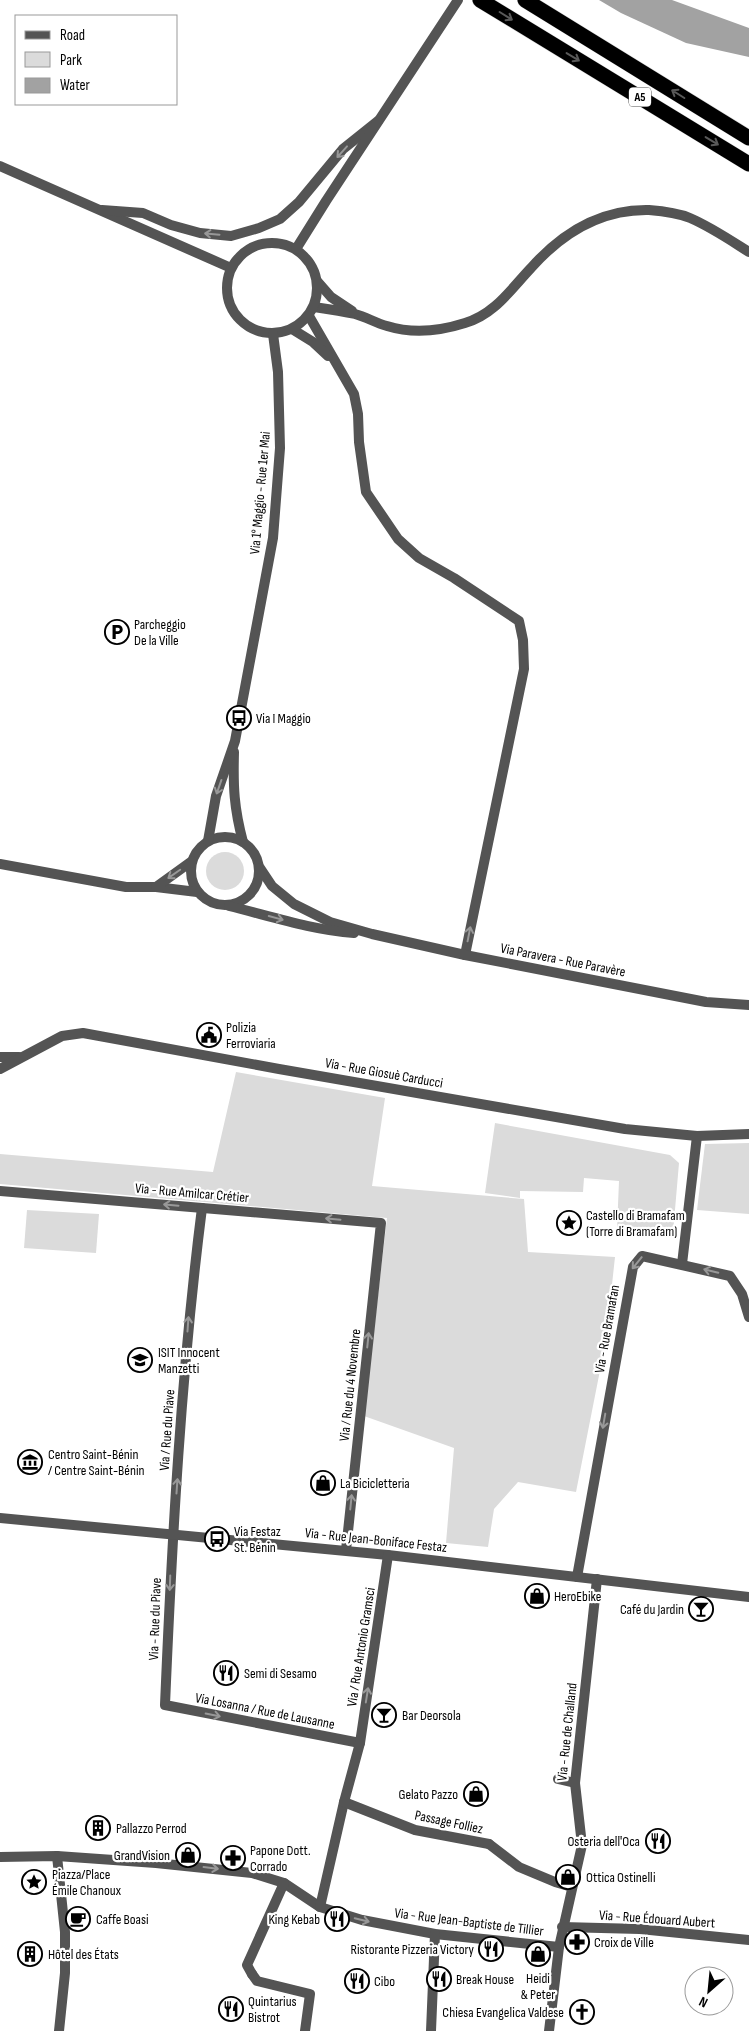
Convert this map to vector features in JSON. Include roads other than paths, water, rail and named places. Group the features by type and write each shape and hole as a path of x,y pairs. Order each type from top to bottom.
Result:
{"highway":[{"name":"A5","path":"480,0 749,164"},
{"name":"A5","path":"525,0 749,138"}],"street":[{"path":"296,250 378,120 458,0"},
{"path":"102,210 144,213 171,225 200,233 231,236 259,228 280,219 299,202 343,149 378,120"},
{"path":"0,166 231,268"},
{"path":"317,281 317,294 311,311 292,329 273,334 252,330 244,324 234,312 227,298 226,288 231,268 245,252 254,246 276,243 296,250 309,262 317,281 331,297 357,314 386,326 404,330 430,330 468,323 486,314 507,296 530,268 556,243 588,223 605,216 632,210 660,210 688,217 749,252"},
{"path":"311,311 357,314"},
{"path":"311,311 354,394 358,414 359,442 366,492 398,539 418,558 454,578 519,621 523,640 524,669 465,956"},
{"path":"292,329 313,342 338,365"},
{"name":"Via 1° Maggio - Rue 1er Mai","path":"243,842 235,811 233,785 235,741 273,538 280,448 278,372 273,334"},
{"name":"Via 1° Maggio - Rue 1er Mai","path":"208,841 216,796 235,741"},
{"path":"219,837 232,837 243,842 257,858 260,868 258,882 252,893 242,902 229,906 211,903 197,892 192,882 190,872 196,854 208,841 219,837"},
{"path":"156,887 192,862"},
{"path":"0,864 126,887 156,887 197,892"},
{"name":"Via Paravera - Rue Paravère","path":"260,868 272,886 294,904 330,922 372,934 465,956 706,1002 749,1005"},
{"name":"Via Paravera - Rue Paravère","path":"229,906 336,932 372,934"},
{"name":"Via - Rue Giosuè Carducci","path":"0,1069 62,1036 83,1033 607,1126 697,1136 749,1134"},
{"path":"0,1057 20,1057"},
{"path":"697,1136 682,1264 730,1276 742,1294 749,1317"},
{"name":"Via - Rue Amilcar Crétier","path":"0,1190 381,1223"},
{"name":"Via / Rue du Piave","path":"174,1535 190,1300 202,1208"},
{"name":"Via / Rue du 4 Novembre","path":"346,1550 381,1223"},
{"name":"Via - Rue Bramafan","path":"577,1577 632,1266 642,1256 682,1264"},
{"name":"Via - Rue Jean-Boniface Festaz","path":"0,1518 346,1550 749,1597"},
{"name":"Via - Rue du Piave","path":"165,1705 174,1535"},
{"name":"Via / Rue Antonio Gramsci","path":"320,1907 344,1802 360,1743 367,1668 388,1555"},
{"name":"Via - Rue de Challand","path":"549,2031 562,1927 582,1845 575,1783 597,1578"},
{"name":"Via Losanna / Rue de Lausanne","path":"165,1705 360,1743"},
{"path":"558,1778 575,1783"},
{"name":"Passage Folliez","path":"344,1802 415,1830 489,1844 519,1868 572,1887"},
{"path":"57,1856 65,1932 65,1972 59,2031"},
{"name":"Via - Rue Jean-Baptiste de Tillier","path":"0,1857 57,1856 204,1867 252,1873 284,1883 320,1907 362,1920 435,1934 559,1947"},
{"path":"284,1883 247,1965 257,1981 310,1994 305,2031"},
{"name":"Via - Rue Édouard Aubert","path":"562,1927 640,1929 749,1940"},
{"path":"431,2031 435,1934"}],"water":[{"path":"599,0 672,0 749,28 749,57 686,43 621,13"}],"place":[{"name":"Parcheggio De la Ville","path":"117,632"},
{"name":"Via I Maggio","path":"239,718"},
{"name":"Polizia Ferroviaria","path":"209,1035"},
{"name":"Castello di Bramafam (Torre di Bramafam)","path":"569,1223"},
{"name":"ISIT Innocent Manzetti","path":"140,1360"},
{"name":"Centro Saint-Bénin / Centre Saint-Bénin","path":"30,1462"},
{"name":"La Bicicletteria","path":"323,1483"},
{"name":"Via Festaz St. Bénin","path":"217,1539"},
{"name":"HeroEbike","path":"537,1596"},
{"name":"Café du Jardin","path":"701,1609"},
{"name":"Semi di Sesamo","path":"226,1673"},
{"name":"Bar Deorsola","path":"384,1715"},
{"name":"Gelato Pazzo","path":"476,1794"},
{"name":"Pallazzo Perrod","path":"98,1828"},
{"name":"Osteria dell'Oca","path":"658,1841"},
{"name":"GrandVision","path":"188,1855"},
{"name":"Papone Dott. Corrado","path":"233,1858"},
{"name":"Ottica Ostinelli","path":"568,1877"},
{"name":"Piazza/Place Émile Chanoux","path":"34,1882"},
{"name":"Caffe Boasi","path":"78,1919"},
{"name":"King Kebab","path":"337,1919"},
{"name":"Croix de Ville","path":"577,1942"},
{"name":"Ristorante Pizzeria Victory","path":"491,1949"},
{"name":"Hôtel des États","path":"30,1954"},
{"name":"Heidi & Peter","path":"538,1954"},
{"name":"Break House","path":"439,1979"},
{"name":"Cibo","path":"357,1981"},
{"name":"Quintarius Bistrot","path":"231,2009"},
{"name":"Chiesa Evangelica Valdese","path":"582,2012"}]}
